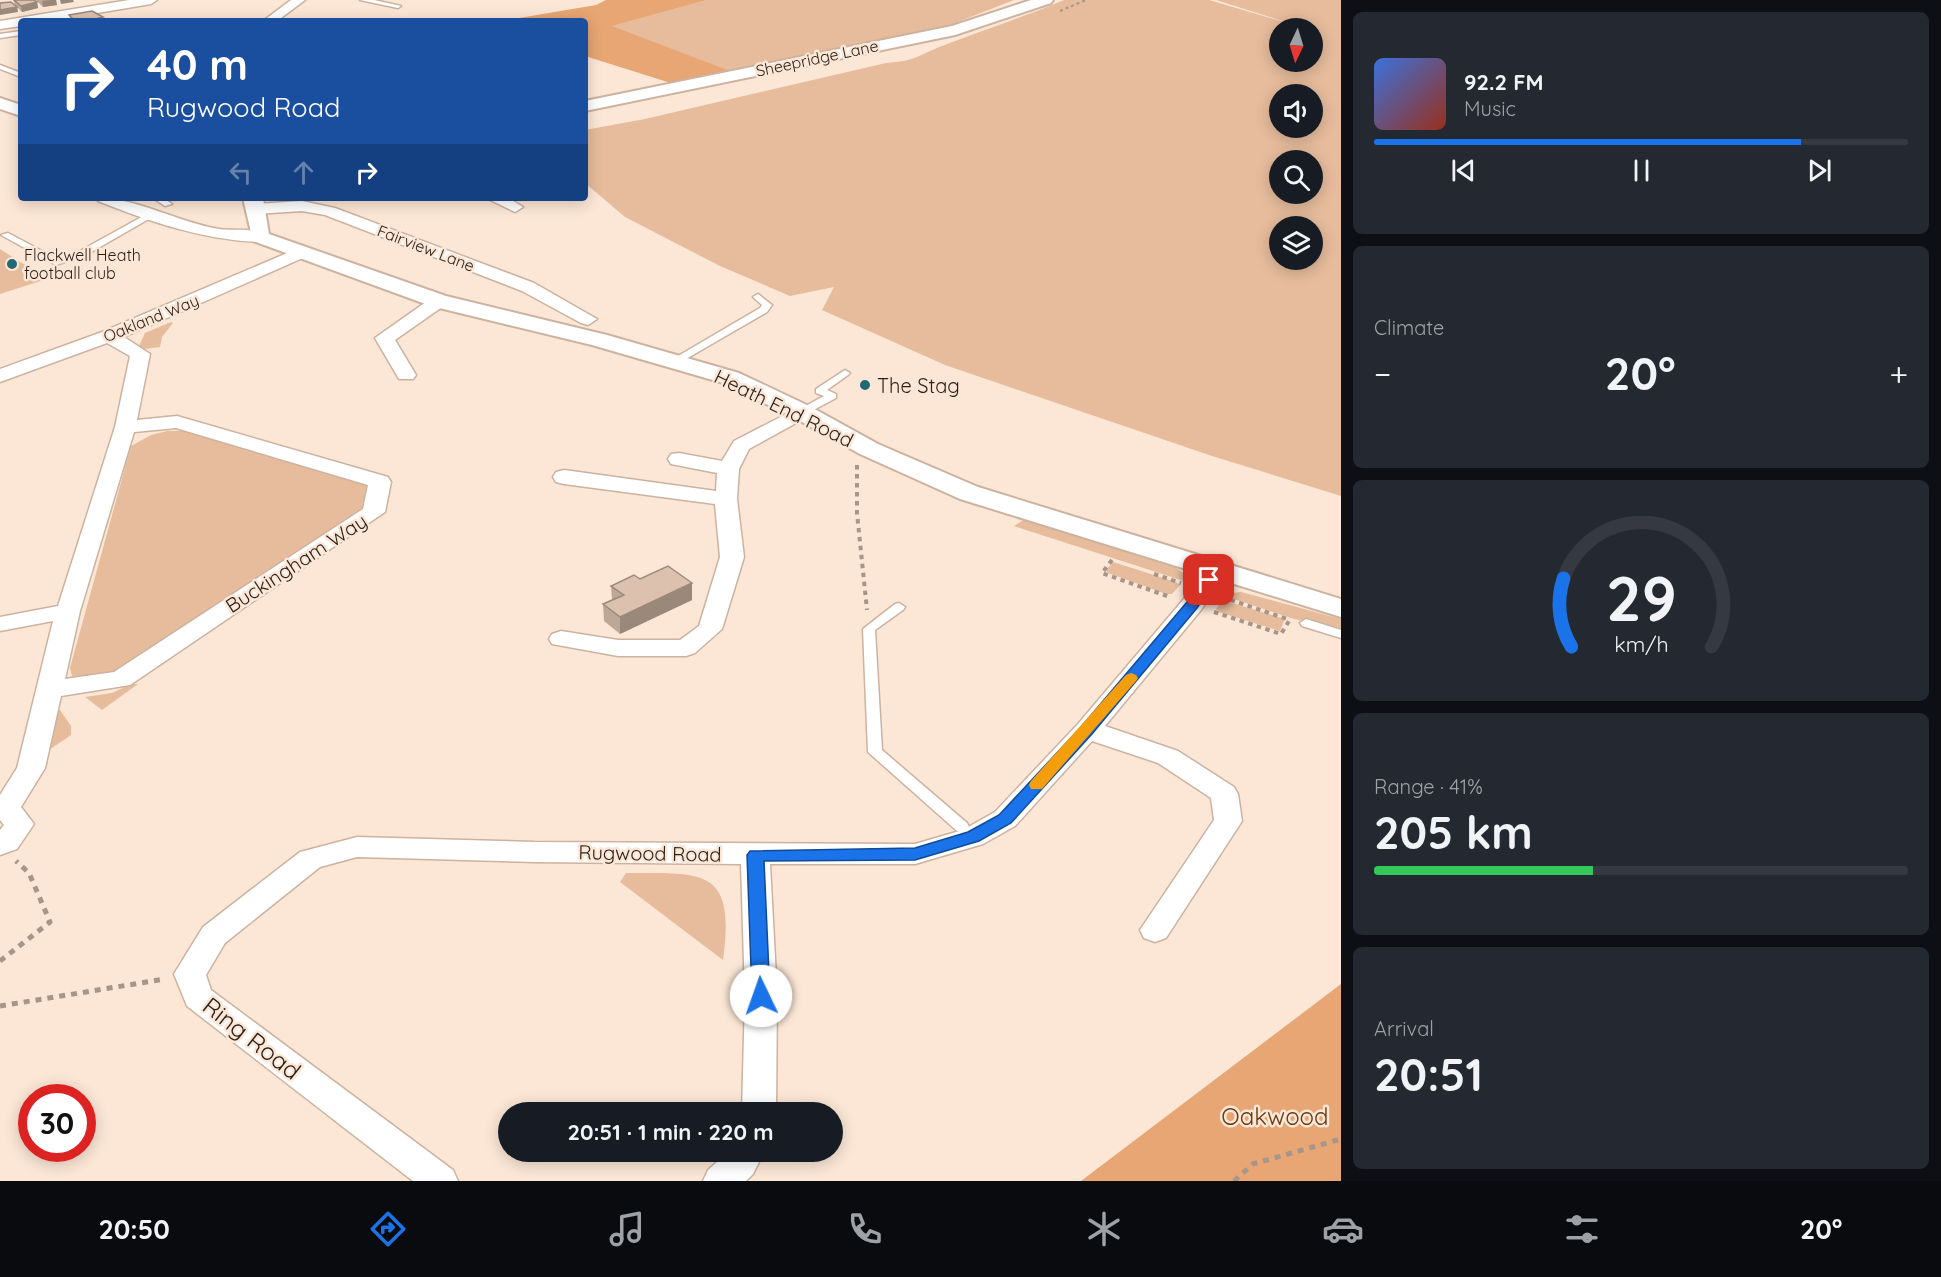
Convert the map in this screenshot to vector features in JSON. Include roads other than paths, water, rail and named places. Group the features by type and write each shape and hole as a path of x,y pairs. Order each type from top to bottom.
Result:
{"street":[{"path":"57,18 151,0"},
{"path":"274,18 299,0"},
{"name":"Sheepridge Lane","path":"588,105 954,30 1046,0"},
{"path":"0,25 18,22"},
{"path":"0,103 18,110"},
{"path":"112,201 150,216 204,232 238,237 260,237 254,203"},
{"path":"502,201 515,207"},
{"name":"Fairview Lane","path":"254,203 302,206 329,211 528,287 588,319"},
{"name":"Heath End Road","path":"260,237 299,253 439,301 676,361 731,378 802,412 868,449 969,493 1341,608"},
{"name":"Oakland Way","path":"0,376 109,336 299,253"},
{"path":"406,375 385,338 439,301"},
{"path":"4,849 20,824 3,809 31,768 68,611 125,427 140,354 109,336"},
{"path":"561,639 618,648 686,648 710,629 732,557 726,499 728,469 741,446 802,412"},
{"name":"Buckingham Way","path":"51,689 121,679 374,512 380,482 177,422 125,427"},
{"path":"680,459 728,469"},
{"path":"564,477 726,499"},
{"name":"Rugwood Road","path":"357,847 755,855 915,854 974,837 1005,819 1087,730 1192,605 1216,570"},
{"path":"0,624 68,611"},
{"path":"1087,730 1168,757 1224,794 1228,821 1155,930"},
{"name":"Ring Road","path":"357,847 310,859 214,935 190,974 198,997 440,1181"},
{"path":"755,855 761,996 759,1102"},
{"path":"721,1181 741,1162"}],"lane":[{"path":"363,0 398,6"},
{"path":"0,36 18,33"},
{"path":"0,67 18,74"},
{"path":"162,201 168,204"},
{"path":"5,235 56,262 83,253 150,216"},
{"path":"676,361 764,310 767,306 758,297"},
{"path":"802,412 831,396 820,391 845,373"},
{"path":"899,607 869,629 875,752 962,827"},
{"path":"1306,623 1341,634"}],"place":[{"name":"Flackwell Heath football club","path":"12,264"},
{"name":"The Stag","path":"865,385"}],"park label":[{"name":"Oakwood","path":"1275,1116"}]}
